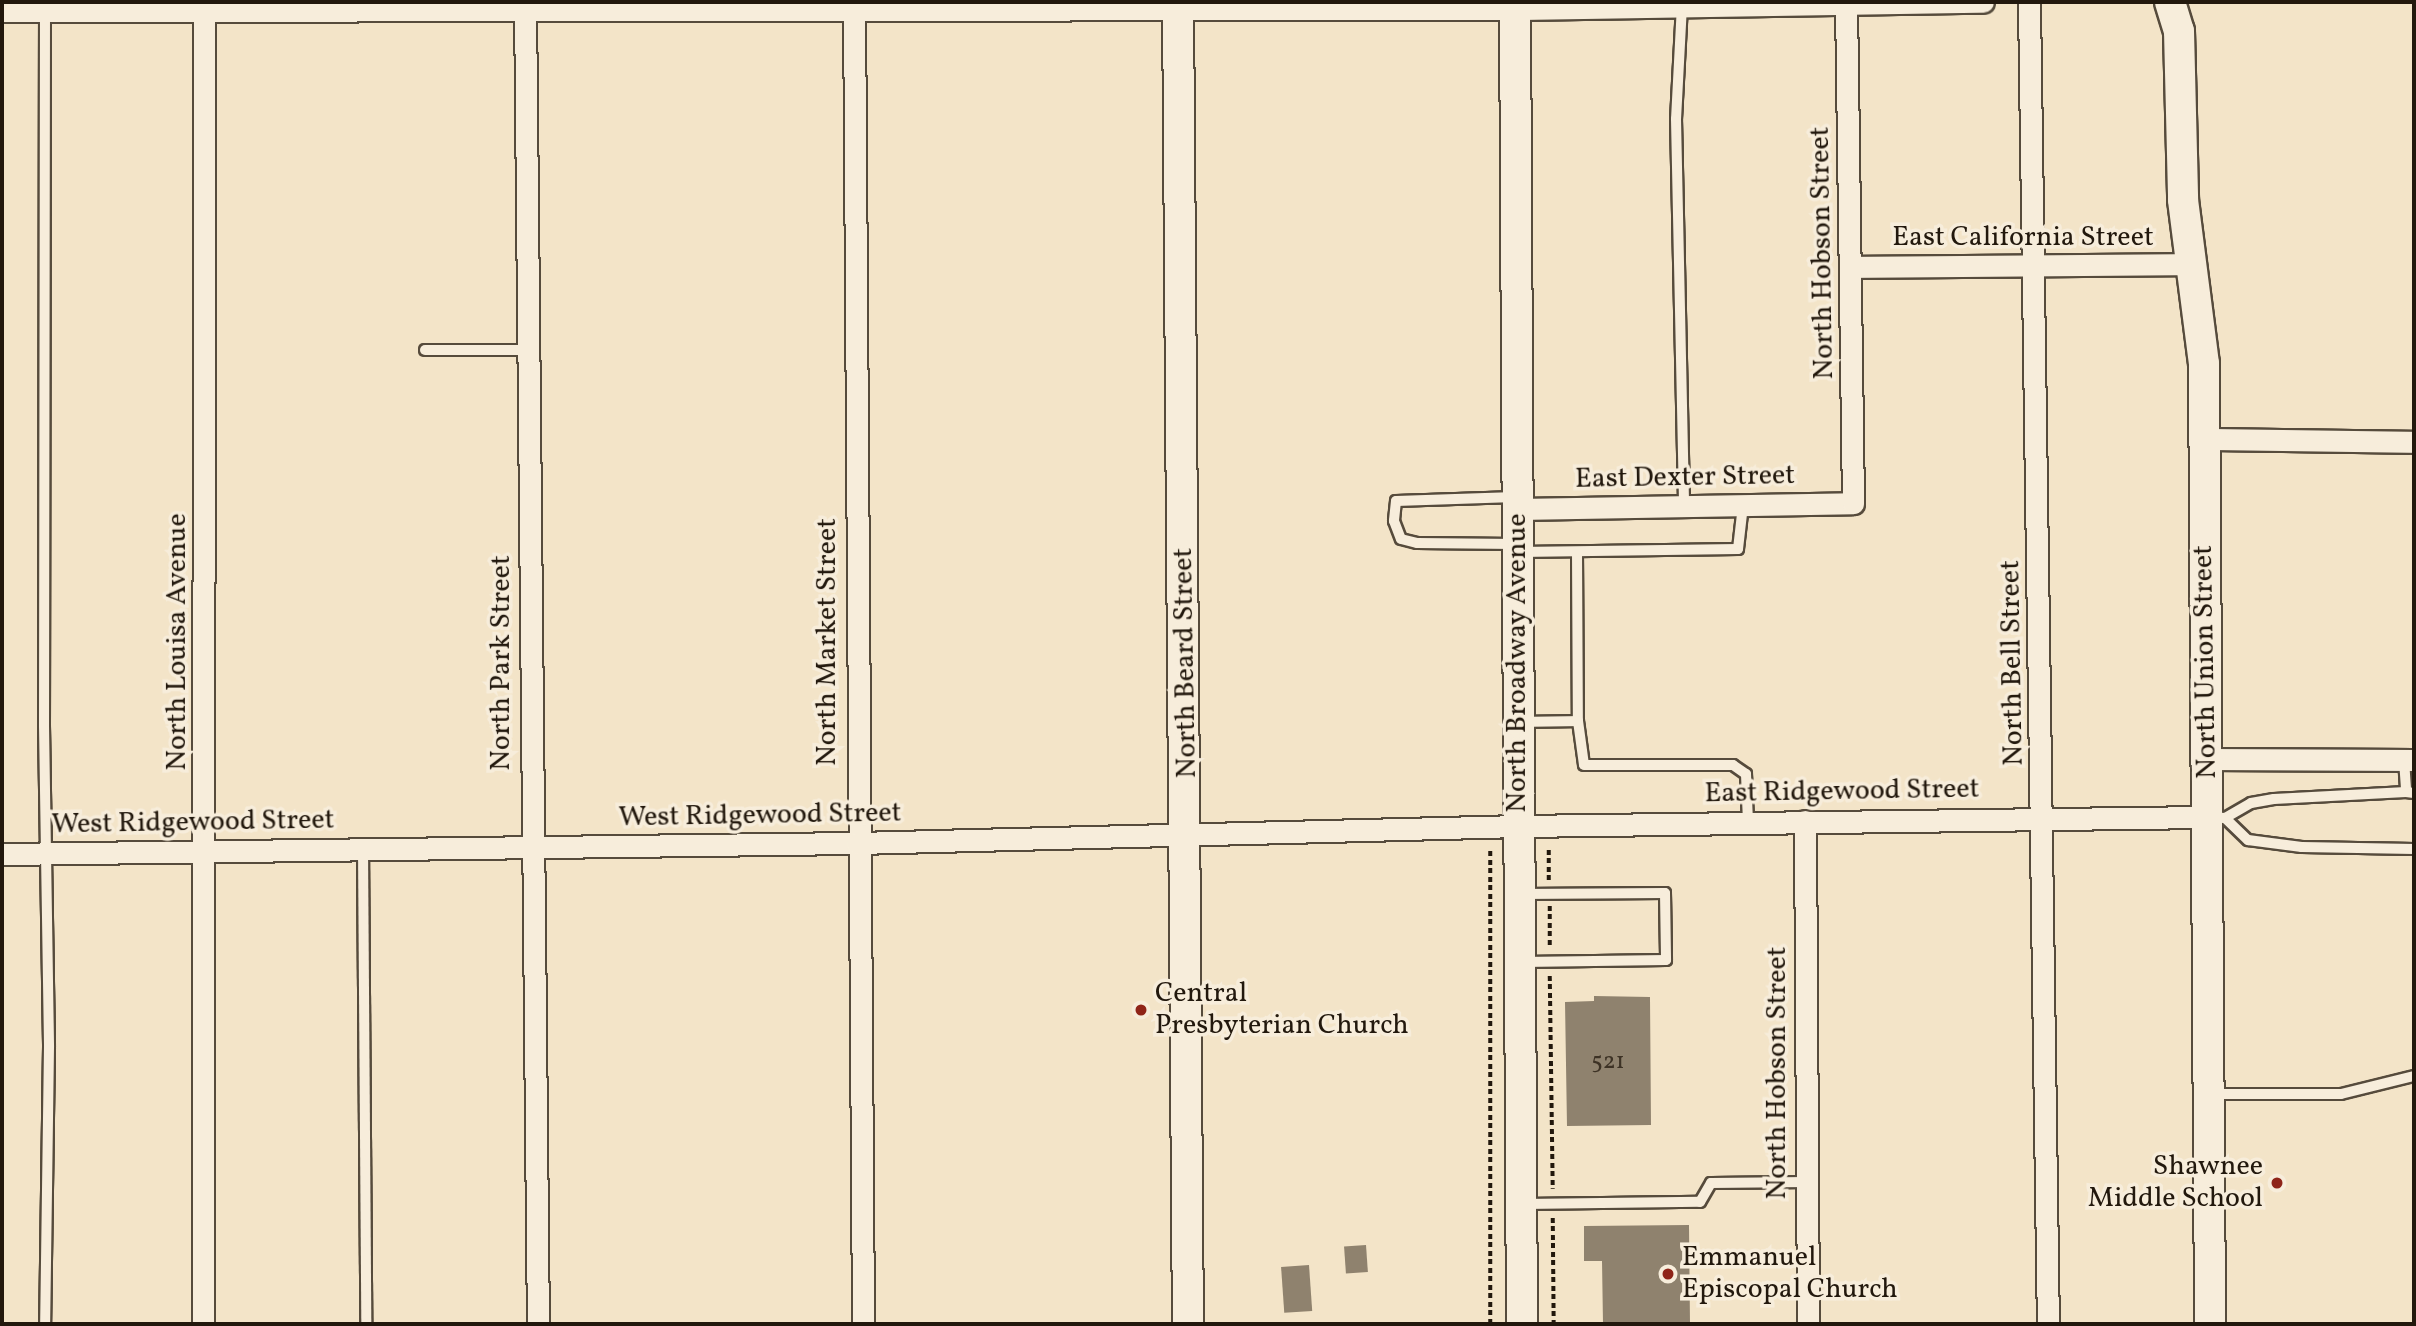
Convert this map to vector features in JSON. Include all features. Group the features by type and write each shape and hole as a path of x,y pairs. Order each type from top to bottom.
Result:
{"street":[{"path":"2,11 45,6 1178,6 1983,2"},
{"name":"North Bell Street","path":"2029,2 2044,817 2048,1324"},
{"name":"North Union Street","path":"2170,2 2179,31 2183,200 2194,264 2204,364 2207,759 2217,818 2210,1094 2210,1324"},
{"name":"North Hobson Street","path":"1846,4 1852,267 1853,503"},
{"name":"North Broadway Avenue","path":"1515,5 1522,1324"},
{"name":"North Market Street","path":"854,6 857,843 863,1324"},
{"name":"North Beard Street","path":"1178,6 1188,833 1188,1324"},
{"name":"North Louisa Avenue","path":"203,1324 207,851 204,7"},
{"name":"North Park Street","path":"525,7 531,847 538,1324"},
{"name":"East California Street","path":"1852,267 2194,264"},
{"path":"2204,439 2414,442"},
{"name":"East Dexter Street","path":"1518,503 1684,506 1853,503"},
{"path":"2207,759 2409,760"},
{"name":"East Ridgewood Street","path":"1519,826 2044,817 2217,818"},
{"name":"North Hobson Street","path":"1805,821 1808,1324"},
{"name":"West Ridgewood Street","path":"2,854 857,843 1519,826"}],"lane":[{"path":"1682,4 1676,119 1684,506"},
{"path":"45,6 45,1324"},
{"path":"425,350 527,350"},
{"path":"1518,503 1396,501 1394,521 1401,539 1417,543 1577,552 1738,549 1743,505"},
{"path":"1577,552 1578,721 1584,765 1733,765 1746,774 1748,822"},
{"path":"1519,722 1578,721"},
{"path":"2217,818 2251,803 2274,799 2410,793 2409,760"},
{"path":"2217,818 2248,840 2302,847 2414,849"},
{"path":"363,848 366,1324"},
{"path":"1520,894 1665,893 1666,960 1520,962"},
{"path":"2210,1094 2342,1094 2414,1076"},
{"path":"1521,1204 1700,1202 1711,1183 1807,1182"}],"path":[{"path":"1549,850 1554,1324"},
{"path":"1490,851 1490,1324"}],"building":[{"path":"1594,996 1650,997 1651,1125 1567,1126 1565,1002 1594,1001"},
{"name":"Emmanuel Episcopal Church","path":"1689,1225 1690,1324 1603,1324 1602,1261 1584,1261 1584,1226"},
{"path":"1366,1245 1368,1272 1346,1273 1344,1247"},
{"path":"1309,1265 1312,1311 1284,1313 1281,1267"}],"place":[{"name":"Central Presbyterian Church","path":"1141,1010"},
{"name":"Shawnee Middle School","path":"2277,1183"},
{"name":"Emmanuel Episcopal Church","path":"1668,1274"}]}
